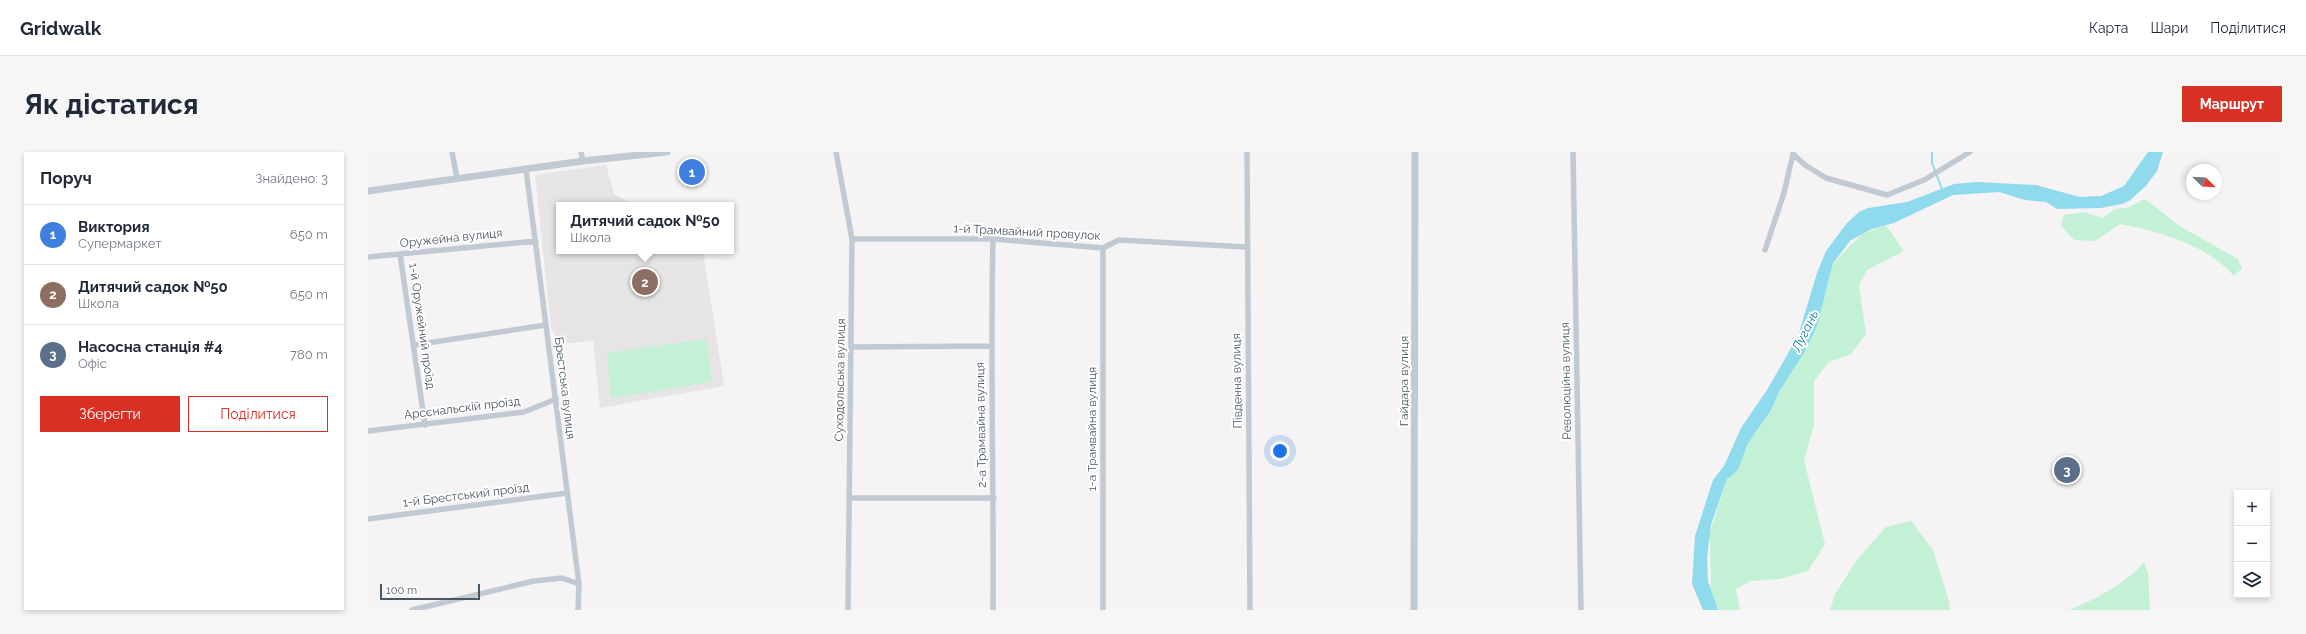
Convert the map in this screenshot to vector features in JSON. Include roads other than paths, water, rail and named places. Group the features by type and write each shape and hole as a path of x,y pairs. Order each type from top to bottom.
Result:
{"street":[{"path":"452,152 456,178"},
{"path":"581,152 583,161"},
{"path":"368,190 583,161 667,152"},
{"name":"Суходольська вулиця","path":"836,152 852,239 848,610"},
{"name":"Південна вулиця","path":"1246,152 1250,610"},
{"name":"Гайдара вулиця","path":"1414,610 1415,152"},
{"name":"Революційна вулиця","path":"1573,152 1581,610"},
{"path":"1793,153 1805,165 1826,178 1886,195 1924,180 1970,152"},
{"path":"1765,250 1784,193 1793,153"},
{"name":"Брестська вулиця","path":"526,169 579,584 578,610"},
{"name":"1-й Трамвайний провулок","path":"852,239 992,239 1103,248 1119,240 1246,247"},
{"name":"2-а Трамвайна вулиця","path":"992,239 990,346 994,498 993,610"},
{"name":"Оружейна вулиця","path":"368,257 536,241"},
{"name":"1-а Трамвайна вулиця","path":"1103,248 1103,610"},
{"name":"1-й Оружейний проїзд","path":"400,254 414,345 424,425"},
{"path":"414,345 546,325"},
{"path":"851,347 990,346"},
{"name":"Арсєнальскій проїзд","path":"368,430 424,425 524,412 556,399"},
{"name":"1-й Брестський проїзд","path":"368,519 567,493"},
{"path":"850,498 994,498"},
{"path":"412,610 534,580 562,578 579,584"}],"water":[{"name":"Лугань","path":"2148,152 2163,152 2157,171 2146,186 2129,201 2122,204 2101,208 2057,209 2046,202 2025,200 1999,192 1953,195 1894,223 1872,229 1851,240 1833,263 1817,326 1805,351 1780,390 1771,410 1747,445 1738,470 1727,479 1711,525 1707,558 1708,581 1718,610 1703,610 1692,584 1695,536 1713,480 1724,466 1741,428 1767,390 1798,336 1817,273 1826,251 1847,223 1859,212 1868,208 1907,202 1954,184 1977,182 2036,185 2080,197 2101,196 2124,186"}],"waterway":[{"path":"1932,152 1932,163 1942,189"}],"place":[{"name":"Виктория","path":"692,172"},
{"name":"Дитячий садок №50","path":"645,282"},
{"name":"Насосна станція #4","path":"2067,470"}]}
